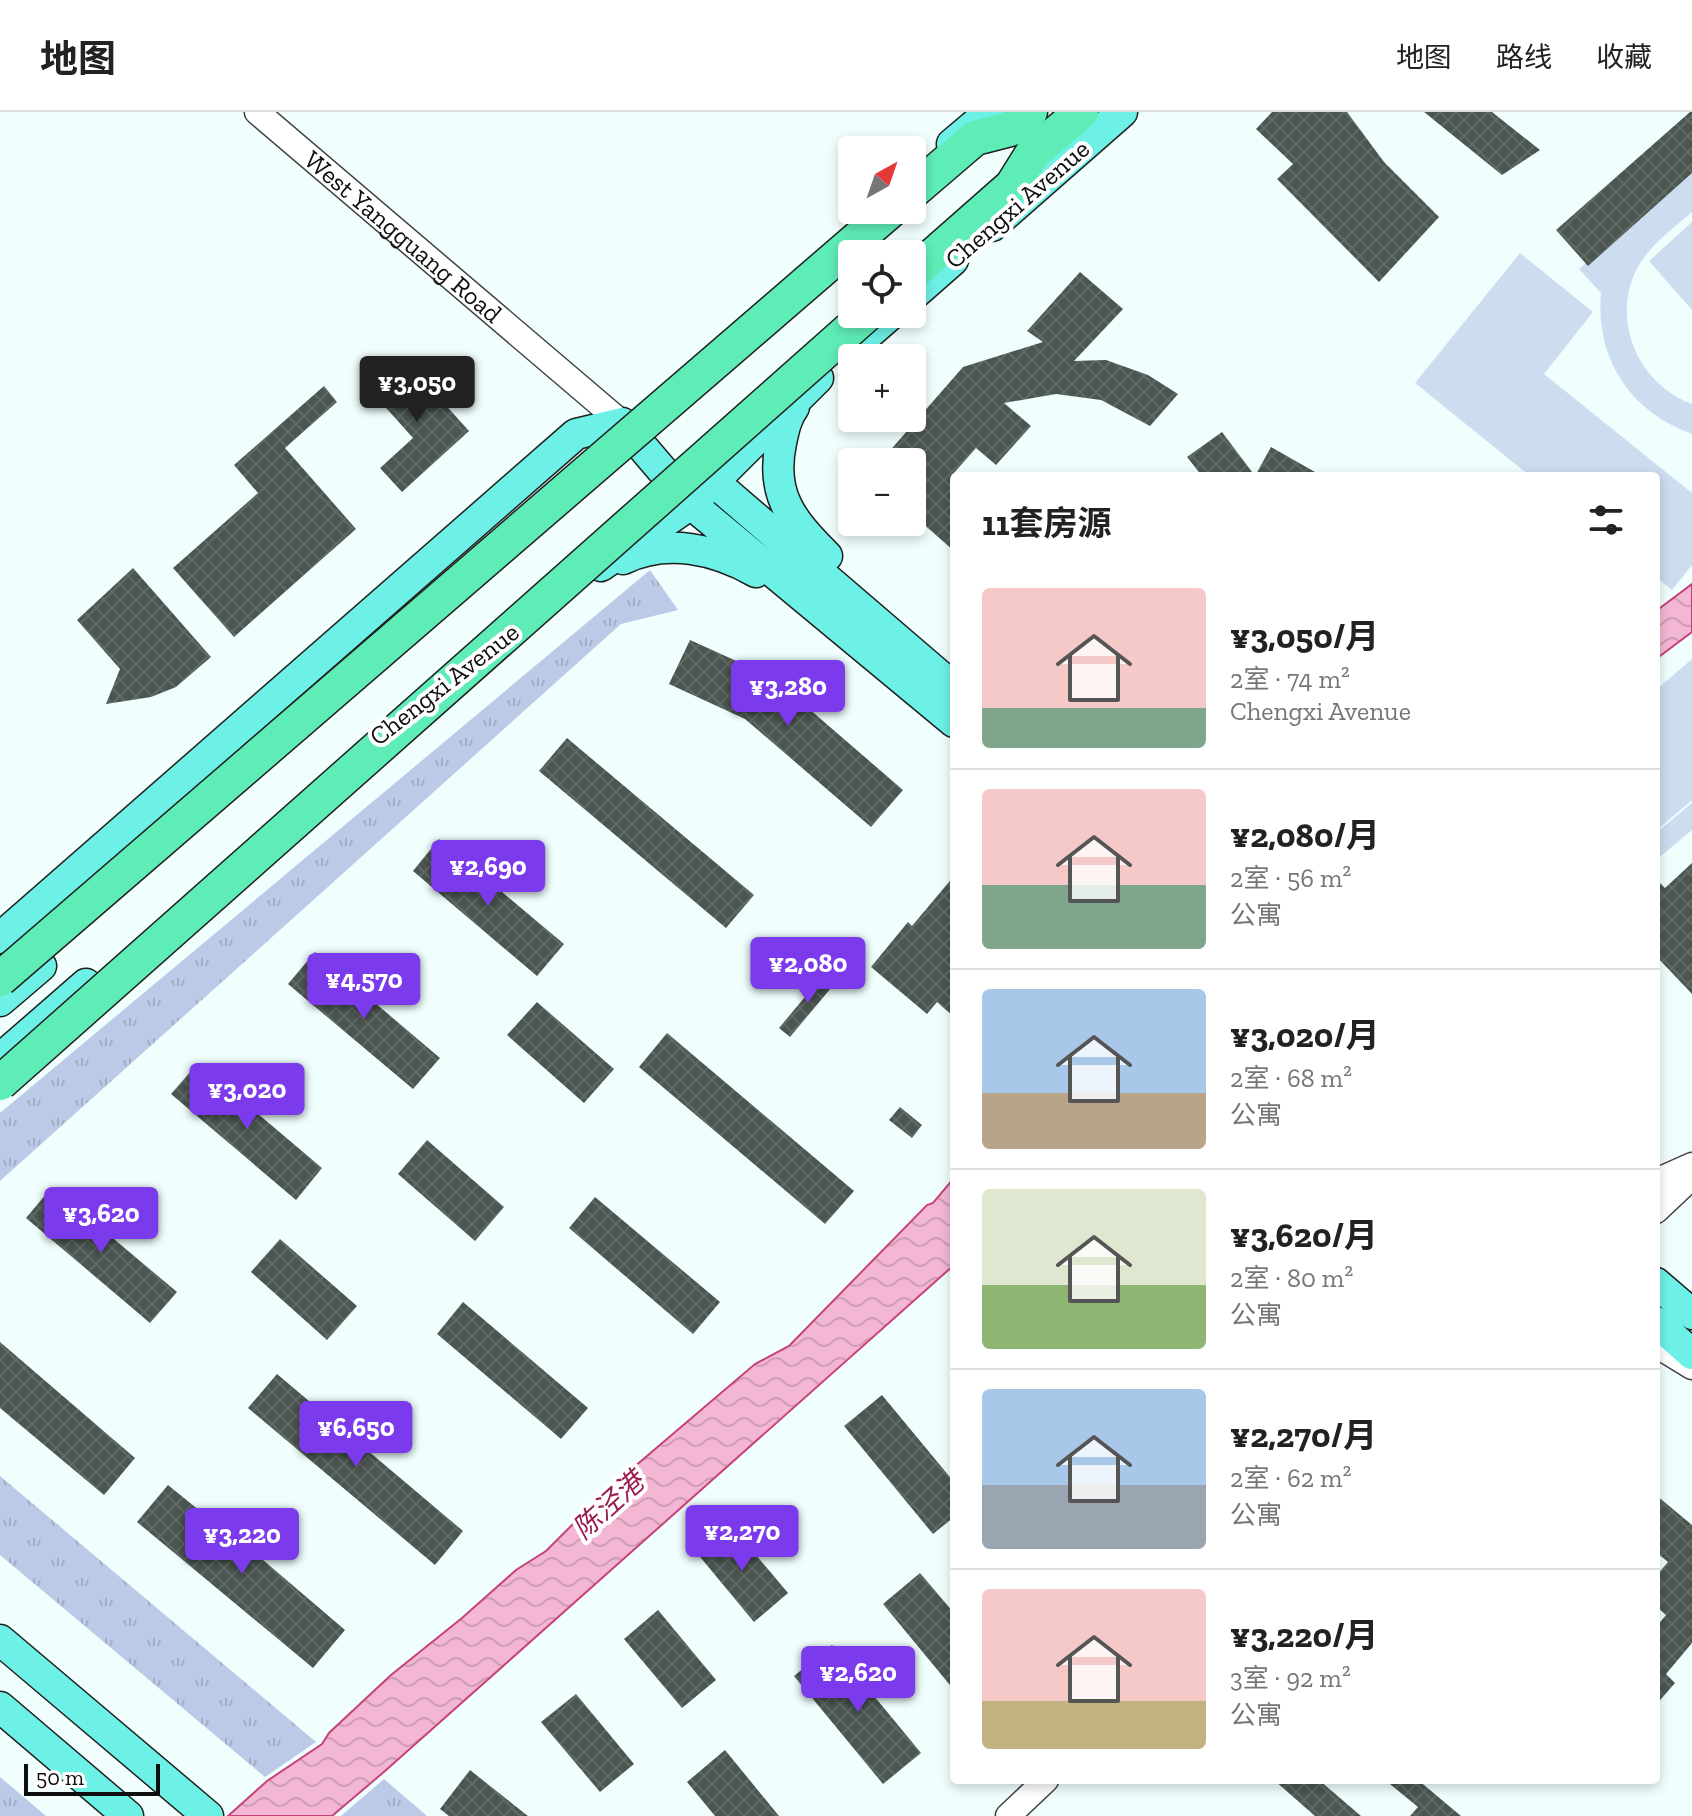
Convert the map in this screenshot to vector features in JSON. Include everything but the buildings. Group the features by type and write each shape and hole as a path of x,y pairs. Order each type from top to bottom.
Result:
{"highway":[{"path":"926,262 1012,186 1032,154 1081,112"},
{"path":"926,180 975,138 1010,118"},
{"path":"0,979 875,224"},
{"path":"0,1083 851,328"}],"main road":[{"name":"Chengxi Avenue","path":"926,284 1122,112"},
{"path":"926,169 1010,118"},
{"name":"Chengxi Avenue","path":"0,1001 542,527 622,423 857,224"},
{"name":"Chengxi Avenue","path":"0,1059 398,716 578,581 691,504 806,389 875,328"},
{"path":"806,389 787,417 778,457 779,480 786,508 891,634"},
{"name":"Chengxi Avenue","path":"0,938 576,434 622,423"},
{"name":"West Yangguang Road","path":"622,423 714,482 950,685"},
{"name":"West Yangguang Road","path":"622,423 691,504 950,719"},
{"path":"578,581 638,552 688,546 734,560 809,602"},
{"path":"1660,1286 1692,1314"},
{"path":"1660,1326 1692,1354"},
{"path":"0,1640 208,1816"},
{"path":"0,1707 120,1809"}],"street":[{"name":"West Yangguang Road","path":"257,112 622,423"},
{"path":"1660,1179 1692,1165"},
{"path":"1660,1207 1692,1177"},
{"path":"1660,1347 1692,1367"},
{"path":"1008,1816 1042,1784"}],"green space":[{"path":"650,570 678,610 621,624 0,1181 0,1113"},
{"path":"0,1476 316,1742 265,1777 0,1555"},
{"path":"0,1777 46,1816 0,1816"},
{"path":"384,1779 427,1816 341,1816"}],"shaded area":[{"path":"1692,168 1692,212 1644,257 1630,285 1627,306 1628,327 1643,365 1656,381 1692,404 1692,434 1651,412 1621,380 1604,339 1601,293 1579,269"},
{"path":"1692,222 1692,310 1649,261"},
{"path":"1520,253 1593,312 1544,374 1692,493 1692,565 1672,590 1660,580 1660,472 1525,472 1415,383"},
{"path":"1692,659 1692,800 1660,828 1660,687"},
{"path":"1692,803 1692,830 1660,857 1660,830"}],"water":[{"path":"1692,584 1692,632 1660,656 1660,608"},
{"name":"陈泾港","path":"950,1183 950,1269 385,1771 332,1816 228,1816 267,1781 322,1744 329,1733 391,1675 516,1570 546,1551 607,1490 755,1364 789,1346 927,1205 933,1203"}]}
